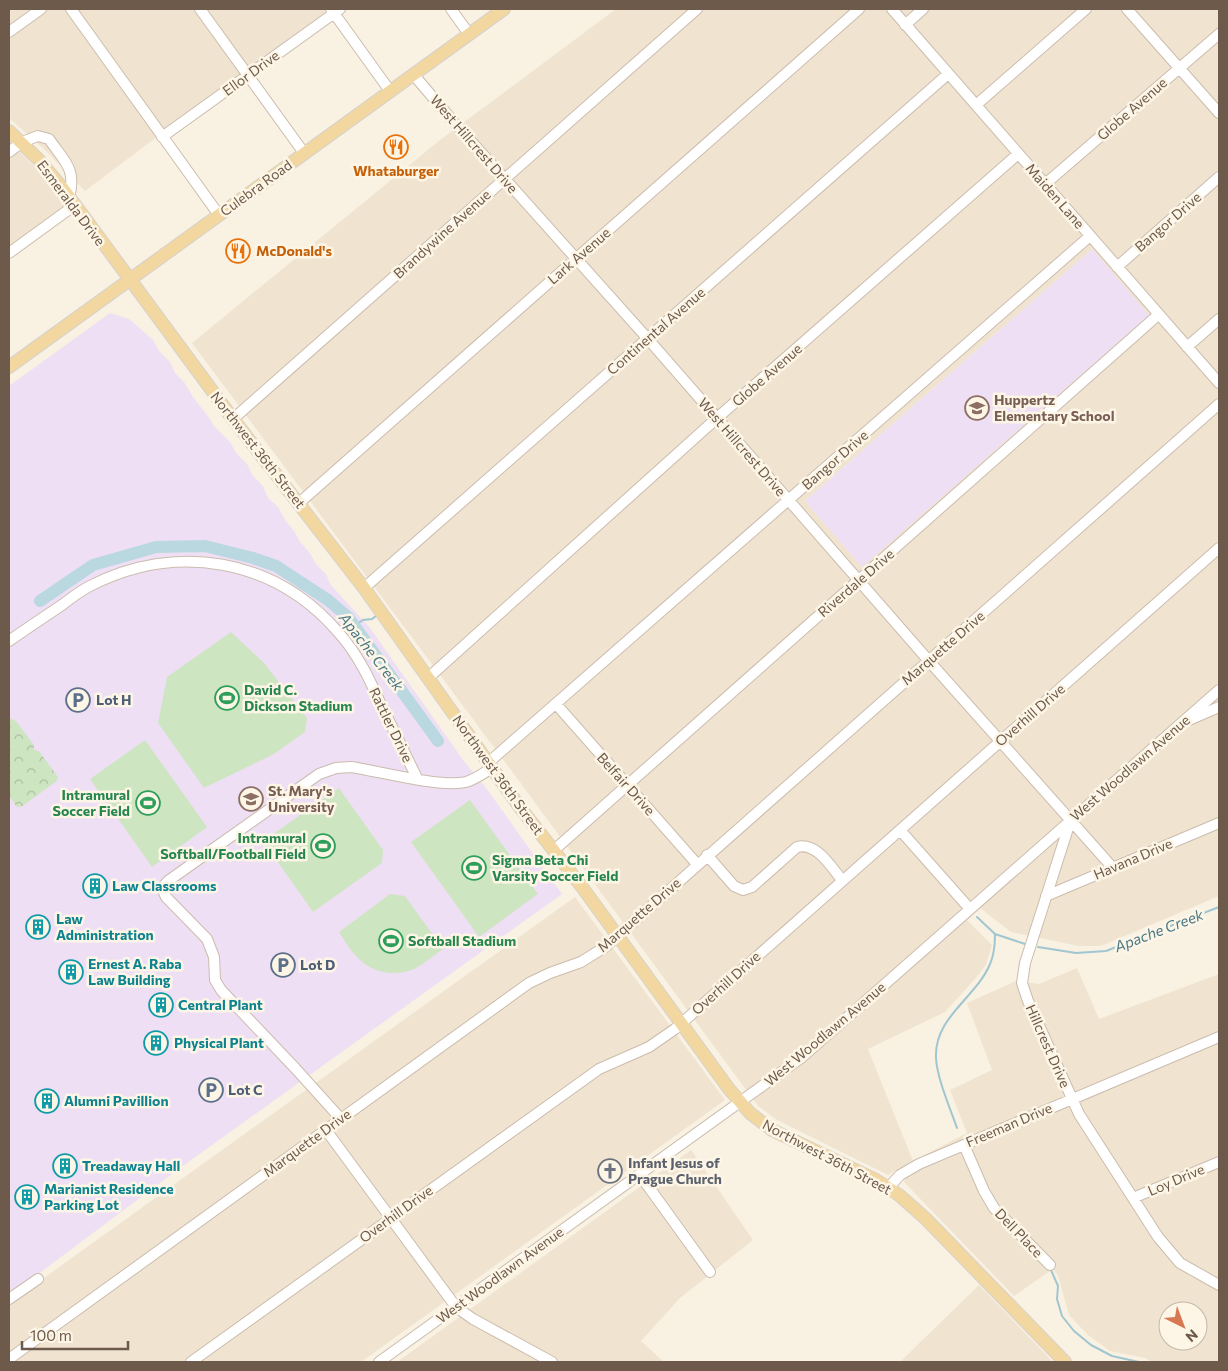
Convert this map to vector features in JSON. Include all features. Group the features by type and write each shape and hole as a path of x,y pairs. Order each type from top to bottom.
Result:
{"main road":[{"name":"Culebra Road","path":"11,362 130,279 504,9"},
{"name":"Esmeralda Drive","path":"9,131 22,142 72,201 130,279"},
{"name":"Northwest 36th Street","path":"130,279 233,419 364,588 491,764 519,806 618,936 729,1090 757,1119 774,1131 862,1173 888,1188 926,1219 1065,1362"}],"street":[{"path":"9,32 41,9"},
{"path":"71,9 219,215"},
{"path":"200,9 304,153"},
{"path":"451,9 469,34"},
{"name":"Brandywine Avenue","path":"233,419 697,9"},
{"name":"Lark Avenue","path":"299,503 859,9"},
{"name":"Maiden Lane","path":"892,9 1219,384"},
{"path":"905,25 923,9"},
{"path":"976,105 1086,9"},
{"path":"1127,9 1219,113"},
{"path":"335,10 390,90"},
{"name":"Ellor Drive","path":"162,137 249,75 335,10"},
{"name":"Globe Avenue","path":"1044,185 1219,34"},
{"name":"West Hillcrest Drive","path":"412,74 718,418 1070,821"},
{"name":"Continental Avenue","path":"364,588 948,74"},
{"path":"9,152 22,142 38,136 49,139 72,173 73,183 72,201 9,253"},
{"name":"Globe Avenue","path":"428,678 718,418 1018,154"},
{"name":"Bangor Drive","path":"1116,267 1219,177"},
{"name":"Bangor Drive","path":"340,1119 295,1068 221,990 216,980 214,957 206,939 166,897 162,888 168,881 319,774 336,768 351,767 447,783 464,782 479,777 556,704 1090,236"},
{"name":"Riverdale Drive","path":"554,851 626,785 1158,315"},
{"path":"1187,347 1219,318"},
{"name":"Marquette Drive","path":"9,1359 529,983 581,962 618,936 707,855 1219,404"},
{"name":"Overhill Drive","path":"191,1362 599,1069 649,1047 681,1024 1219,548"},
{"name":"Rattler Drive","path":"9,641 89,586 121,572 174,561 232,566 287,588 317,610 339,632 364,668 417,778"},
{"name":"West Woodlawn Avenue","path":"379,1362 801,1058 1219,690"},
{"name":"Belfair Drive","path":"556,704 697,864"},
{"path":"1181,724 1219,707"},
{"path":"1070,821 1113,868"},
{"name":"Hillcrest Drive","path":"1070,821 1025,963 1022,983 1033,1014 1079,1114 1158,1237 1175,1258 1219,1285"},
{"name":"Havana Drive","path":"1046,896 1219,823"},
{"path":"900,830 970,909"},
{"path":"707,855 734,886 743,890 752,887 801,846 815,849 842,880"},
{"name":"Freeman Drive","path":"888,1188 900,1175 919,1164 1219,1037"},
{"path":"326,1130 456,1306 473,1320 552,1362"},
{"name":"Dell Place","path":"964,1145 984,1191 994,1208 1050,1265"},
{"name":"Loy Drive","path":"1133,1198 1219,1162"},
{"path":"640,1175 710,1272"},
{"path":"9,1299 38,1278"}],"shaded area":[{"path":"9,9 330,9 85,191 44,149 9,118"},
{"path":"616,9 1219,9 1219,896 1101,946 1078,946 1011,932 980,908 967,920 992,945 986,965 975,979 945,1012 868,1049 913,1161 967,1133 950,1090 992,1070 967,1003 1016,981 1039,984 1077,968 1099,1019 1219,974 1219,1362 1152,1362 1145,1358 1110,1351 1088,1335 1069,1315 1058,1276 1053,1269 1014,1296 904,1182 912,1161 888,1175 777,1120 758,1106 511,770 192,343 440,140","holes":["1091,250 1149,315 862,566 805,501"]},
{"path":"9,141 34,166 66,206 9,248"},
{"name":"Huppertz Elementary School","path":"1092,249 1149,315 862,567 805,501"},
{"name":"St. Mary's University","path":"110,313 129,319 153,340 214,426 230,442 236,453 247,464 253,476 263,486 268,498 278,507 300,542 326,574 330,584 370,628 463,760 486,788 562,894 173,1173 9,1296 9,386"},
{"path":"575,897 725,1100 361,1362 9,1362 9,1303"},
{"path":"691,1150 753,1240 680,1298 641,1341 664,1362 397,1362"},
{"path":"979,1285 1053,1362 900,1362"}],"green space":[{"name":"David C. Dickson Stadium","path":"231,632 264,663 307,718 305,732 274,754 204,788 158,723 167,677"},
{"path":"9,718 16,721 34,745 34,750 39,751 58,777 57,781 21,807 17,807 9,796"},
{"name":"Intramural Soccer Field","path":"145,740 207,827 152,867 90,779"},
{"name":"Intramural Softball/Football Field","path":"339,788 383,850 382,863 313,912 263,841"},
{"name":"Sigma Beta Chi Varsity Soccer Field","path":"470,800 538,894 479,937 411,842"},
{"name":"Softball Stadium","path":"390,894 405,896 443,949 418,967 400,973 378,971 365,964 354,954 339,932"}],"waterway":[{"name":"Apache Creek","path":"40,601 93,565 156,547 205,546 276,566 328,600 348,617 438,741"},
{"path":"354,626 363,620 372,619 376,616"},
{"name":"Apache Creek","path":"1038,947 1076,953 1106,951 1219,907"},
{"name":"Apache Creek","path":"977,917 995,934 1025,944"},
{"path":"957,1128 939,1075 936,1058 937,1044 949,1019 984,976 992,957 995,934"},
{"path":"1051,1270 1058,1286 1057,1299 1062,1316 1074,1331 1091,1345 1112,1356 1139,1362"}],"place":[{"name":"Whataburger","path":"396,147"},
{"name":"McDonald's","path":"238,251"},
{"name":"Huppertz Elementary School","path":"977,408"},
{"name":"David C. Dickson Stadium","path":"227,698"},
{"name":"Lot H","path":"78,700"},
{"name":"St. Mary's University","path":"251,799"},
{"name":"Intramural Soccer Field","path":"148,803"},
{"name":"Intramural Softball/Football Field","path":"323,846"},
{"name":"Sigma Beta Chi Varsity Soccer Field","path":"474,868"},
{"name":"Law Classrooms","path":"95,886"},
{"name":"Law Administration","path":"38,927"},
{"name":"Softball Stadium","path":"391,941"},
{"name":"Lot D","path":"283,965"},
{"name":"Ernest A. Raba Law Building","path":"71,972"},
{"name":"Central Plant","path":"161,1005"},
{"name":"Physical Plant","path":"156,1043"},
{"name":"Lot C","path":"211,1090"},
{"name":"Alumni Pavillion","path":"47,1101"},
{"name":"Treadaway Hall","path":"65,1166"},
{"name":"Infant Jesus of Prague Church","path":"610,1171"},
{"name":"Marianist Residence Parking Lot","path":"27,1197"}]}
